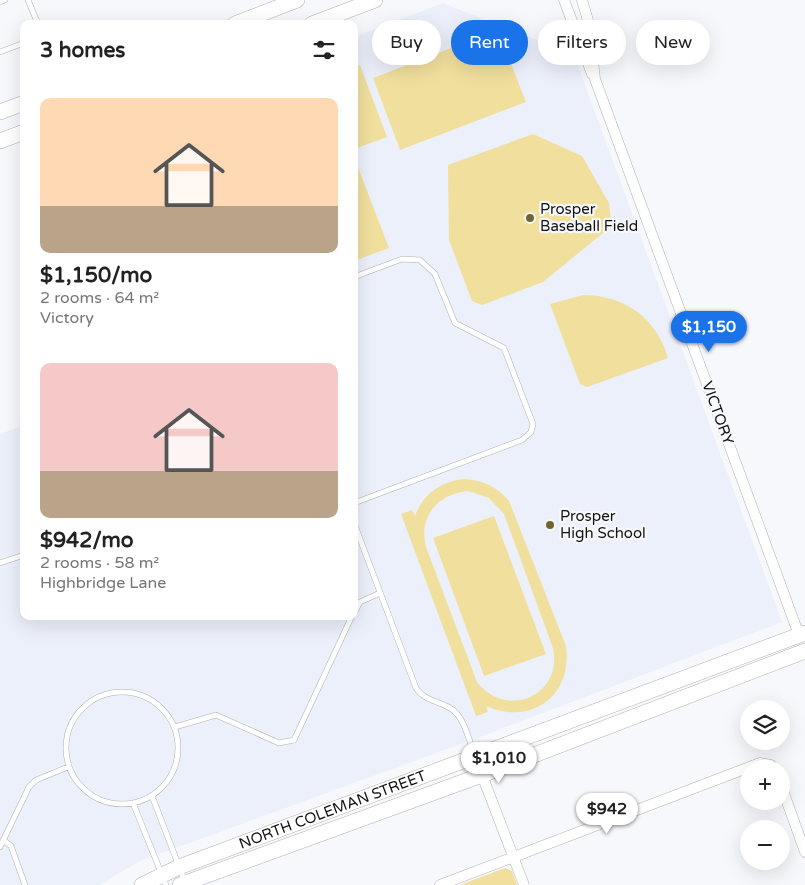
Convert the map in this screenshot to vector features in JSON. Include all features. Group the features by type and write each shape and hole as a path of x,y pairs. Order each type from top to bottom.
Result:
{"street":[{"path":"245,20 297,0"},
{"path":"322,20 375,0"},
{"name":"VICTORY","path":"564,0 590,72 595,79"},
{"name":"VICTORY","path":"582,0 589,24 595,79 802,634"},
{"path":"0,112 20,104"},
{"path":"0,141 20,134"},
{"path":"802,634 805,651"},
{"name":"NORTH COLEMAN STREET","path":"142,885 163,880 179,867 802,634"},
{"name":"NORTH COLEMAN STREET","path":"182,884 482,774 805,651"},
{"path":"475,756 524,885"},
{"path":"440,885 740,771"},
{"path":"790,810 805,852"}],"lane":[{"path":"0,2 5,0"},
{"path":"28,0 36,20"},
{"path":"0,52 20,44"},
{"path":"358,276 407,258 424,263 435,274 455,323 498,343 506,351 533,424 531,432 522,440 358,502"},
{"path":"358,540 416,688 425,697 454,711 461,720 475,756"},
{"path":"0,563 20,556"},
{"path":"358,606 360,602 380,593"},
{"path":"175,727 216,715 279,743 294,740 351,620"},
{"path":"119,692 143,696 161,707 175,727 178,745 176,765 166,783 152,796 133,804 112,804 93,797 78,784 68,767 65,743 68,732 79,712 97,697 119,692"},
{"path":"0,847 32,783 68,767"},
{"path":"152,796 179,867 182,884"},
{"path":"133,804 163,880"},
{"path":"3,840 11,846 25,885"}],"shaded area":[{"name":"Prosper High School","path":"443,3 486,20 451,20 451,65 528,65 528,37 538,41 538,65 578,65 782,622 480,737 140,861 99,885 0,885 0,434 20,426 20,620 358,620 358,35 372,30 372,65 441,65 441,20 398,20"},
{"path":"451,48 451,65 512,65 526,102 400,150 373,78 407,65 441,65 441,52"},
{"path":"360,65 387,137 358,148 358,66"},
{"name":"Prosper Baseball Field","path":"533,134 582,156 609,203 611,221 603,233 543,282 482,305 472,301 449,240 448,165"},
{"path":"358,167 389,248 358,260"},
{"path":"583,295 612,299 625,304 637,312 656,331 668,358 587,387 580,384 550,304"},
{"path":"463,479 483,482 499,491 509,501 566,646 566,664 563,679 556,692 546,702 533,709 518,712 503,711 486,706 488,712 476,716 401,514 412,510 415,516 418,508 433,490","holes":["468,491 489,498 504,514 553,648 554,665 550,679 541,690 530,697 517,701 503,699 489,693 477,682 426,547 424,536 428,516 439,502 457,493"]},
{"path":"494,516 546,654 484,676 433,538"},
{"path":"505,868 512,871 517,885 460,885"}],"place":[{"name":"Prosper Baseball Field","path":"530,218"},
{"name":"Prosper High School","path":"550,525"}]}
